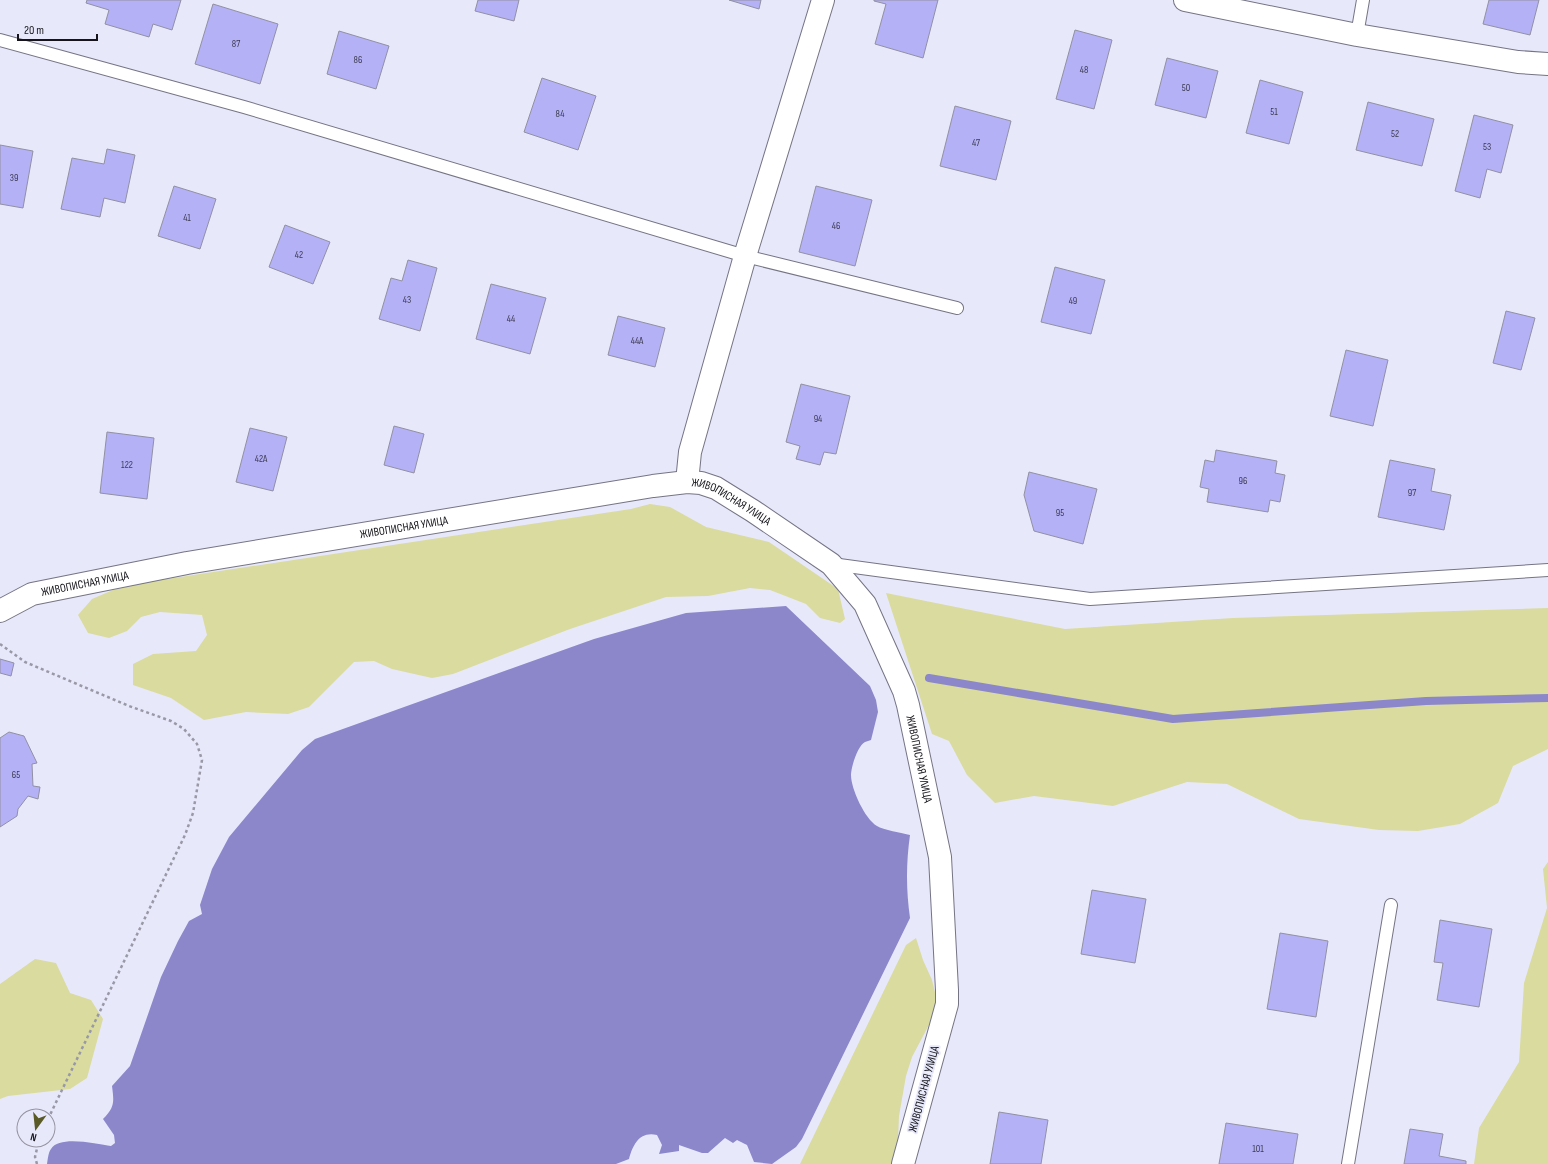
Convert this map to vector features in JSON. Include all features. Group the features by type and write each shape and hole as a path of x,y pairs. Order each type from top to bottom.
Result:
{"street":[{"path":"687,482 690,452 745,256 823,0"},
{"path":"1185,0 1357,36 1518,62 1548,64"},
{"name":"ЖИВОПИСНАЯ УЛИЦА","path":"0,611 32,594 187,563 653,486 687,482 716,488 753,511 831,564 865,604 904,691 940,857 947,1004 903,1164"}],"lane":[{"path":"1357,36 1363,0"},
{"path":"0,40 244,107 745,256 957,308"},
{"path":"831,564 1090,599 1548,570"},
{"path":"1348,1164 1391,905"}],"path":[{"path":"0,644 31,664 129,706 171,721 184,729 197,744 202,760 193,813 185,835 53,1108"},
{"path":"37,1164 36,1157 38,1148"}],"green space":[{"path":"650,504 670,507 706,527 769,542 838,589 845,619 840,623 820,618 806,604 770,590 750,588 708,596 666,597 570,629 453,674 432,678 392,669 374,661 354,662 309,707 288,714 246,712 204,720 171,698 133,685 133,664 153,654 196,651 207,635 202,615 160,612 141,617 127,631 109,638 88,633 78,615 92,599 113,590 154,581 631,509"},
{"path":"886,593 1065,629 1233,618 1548,608 1548,749 1513,766 1498,803 1460,824 1418,831 1379,830 1299,819 1227,784 1187,782 1113,806 1034,796 995,803 967,775 949,741 932,734"},
{"path":"1548,862 1548,1164 1474,1164 1479,1128 1519,1062 1524,983 1547,908 1543,869"},
{"path":"916,938 923,960 932,980 937,1000 931,1021 912,1057 906,1076 899,1116 898,1141 891,1164 800,1164 906,945"},
{"path":"35,959 56,963 70,993 91,1000 103,1019 87,1078 70,1089 8,1096 0,1099 0,984"}],"shaded area":[{"path":"786,606 870,686 876,700 878,712 871,740 862,744 857,752 851,771 853,788 860,803 872,822 884,829 910,835 907,876 910,918 802,1139 796,1147 772,1164 754,1162 747,1145 737,1140 733,1143 725,1138 708,1153 702,1153 679,1145 679,1151 659,1154 662,1145 657,1135 651,1134 638,1140 629,1159 616,1164 47,1164 51,1149 56,1148 56,1145 62,1142 88,1142 111,1146 115,1143 114,1135 103,1119 112,1108 112,1086 130,1066 161,977 178,941 189,921 202,914 200,905 212,869 229,837 302,750 315,739 594,639 686,613"}],"building":[{"path":"87,0 181,0 172,30 153,24 149,37 105,24 109,10 86,3"},
{"path":"478,0 519,0 514,21 475,11"},
{"path":"729,0 761,0 759,9"},
{"path":"874,0 938,0 923,58 875,44 886,4"},
{"path":"1489,0 1539,0 1530,35 1483,24"},
{"path":"213,4 278,24 260,84 195,64"},
{"path":"1075,30 1112,40 1094,109 1056,99"},
{"path":"339,31 389,46 376,89 327,74"},
{"path":"1167,58 1218,71 1206,118 1155,105"},
{"path":"542,78 596,96 578,150 524,132"},
{"path":"1260,80 1303,92 1289,144 1246,133"},
{"path":"1368,102 1434,119 1422,166 1356,150"},
{"path":"955,106 1011,121 996,180 940,166"},
{"path":"1474,115 1513,125 1501,173 1487,169 1480,198 1455,191"},
{"path":"0,145 33,151 23,208 0,204"},
{"path":"107,149 135,155 125,203 104,198 100,217 61,209 72,158 104,164"},
{"path":"174,186 216,199 200,249 158,236"},
{"path":"816,186 872,200 855,266 799,252"},
{"path":"285,225 330,242 313,284 269,267"},
{"path":"408,260 437,268 420,331 379,319 391,278 402,281"},
{"path":"1055,267 1105,280 1091,334 1041,322"},
{"path":"491,284 546,298 530,354 476,339"},
{"path":"1506,311 1535,318 1521,370 1493,363"},
{"path":"618,316 665,328 655,367 608,355"},
{"path":"1346,350 1388,360 1373,426 1330,416"},
{"path":"801,384 850,396 836,454 824,452 820,465 796,459 800,446 786,442"},
{"path":"394,426 424,434 414,473 384,465"},
{"path":"250,428 287,437 273,491 236,482"},
{"path":"107,432 154,438 147,499 100,493"},
{"path":"1216,450 1277,461 1275,473 1285,475 1280,502 1270,500 1268,512 1207,502 1209,489 1200,487 1205,460 1214,462"},
{"path":"1390,460 1435,469 1431,491 1451,495 1444,530 1378,517"},
{"path":"1029,472 1097,489 1083,544 1034,531 1024,495"},
{"path":"0,659 14,663 11,676 0,673"},
{"path":"9,732 24,736 37,763 32,764 33,786 40,787 38,799 28,796 18,809 17,816 0,827 0,738"},
{"path":"1092,890 1146,899 1135,963 1081,954"},
{"path":"1440,920 1492,929 1479,1007 1437,1000 1443,963 1434,962"},
{"path":"1280,933 1328,941 1316,1017 1267,1009"},
{"path":"999,1112 1048,1120 1041,1164 990,1164"},
{"path":"1226,1123 1298,1134 1293,1164 1219,1164"},
{"path":"1410,1129 1443,1134 1439,1156 1466,1161 1466,1164 1404,1164"}],"waterway":[{"path":"929,678 1173,719 1426,701 1548,698"}]}
